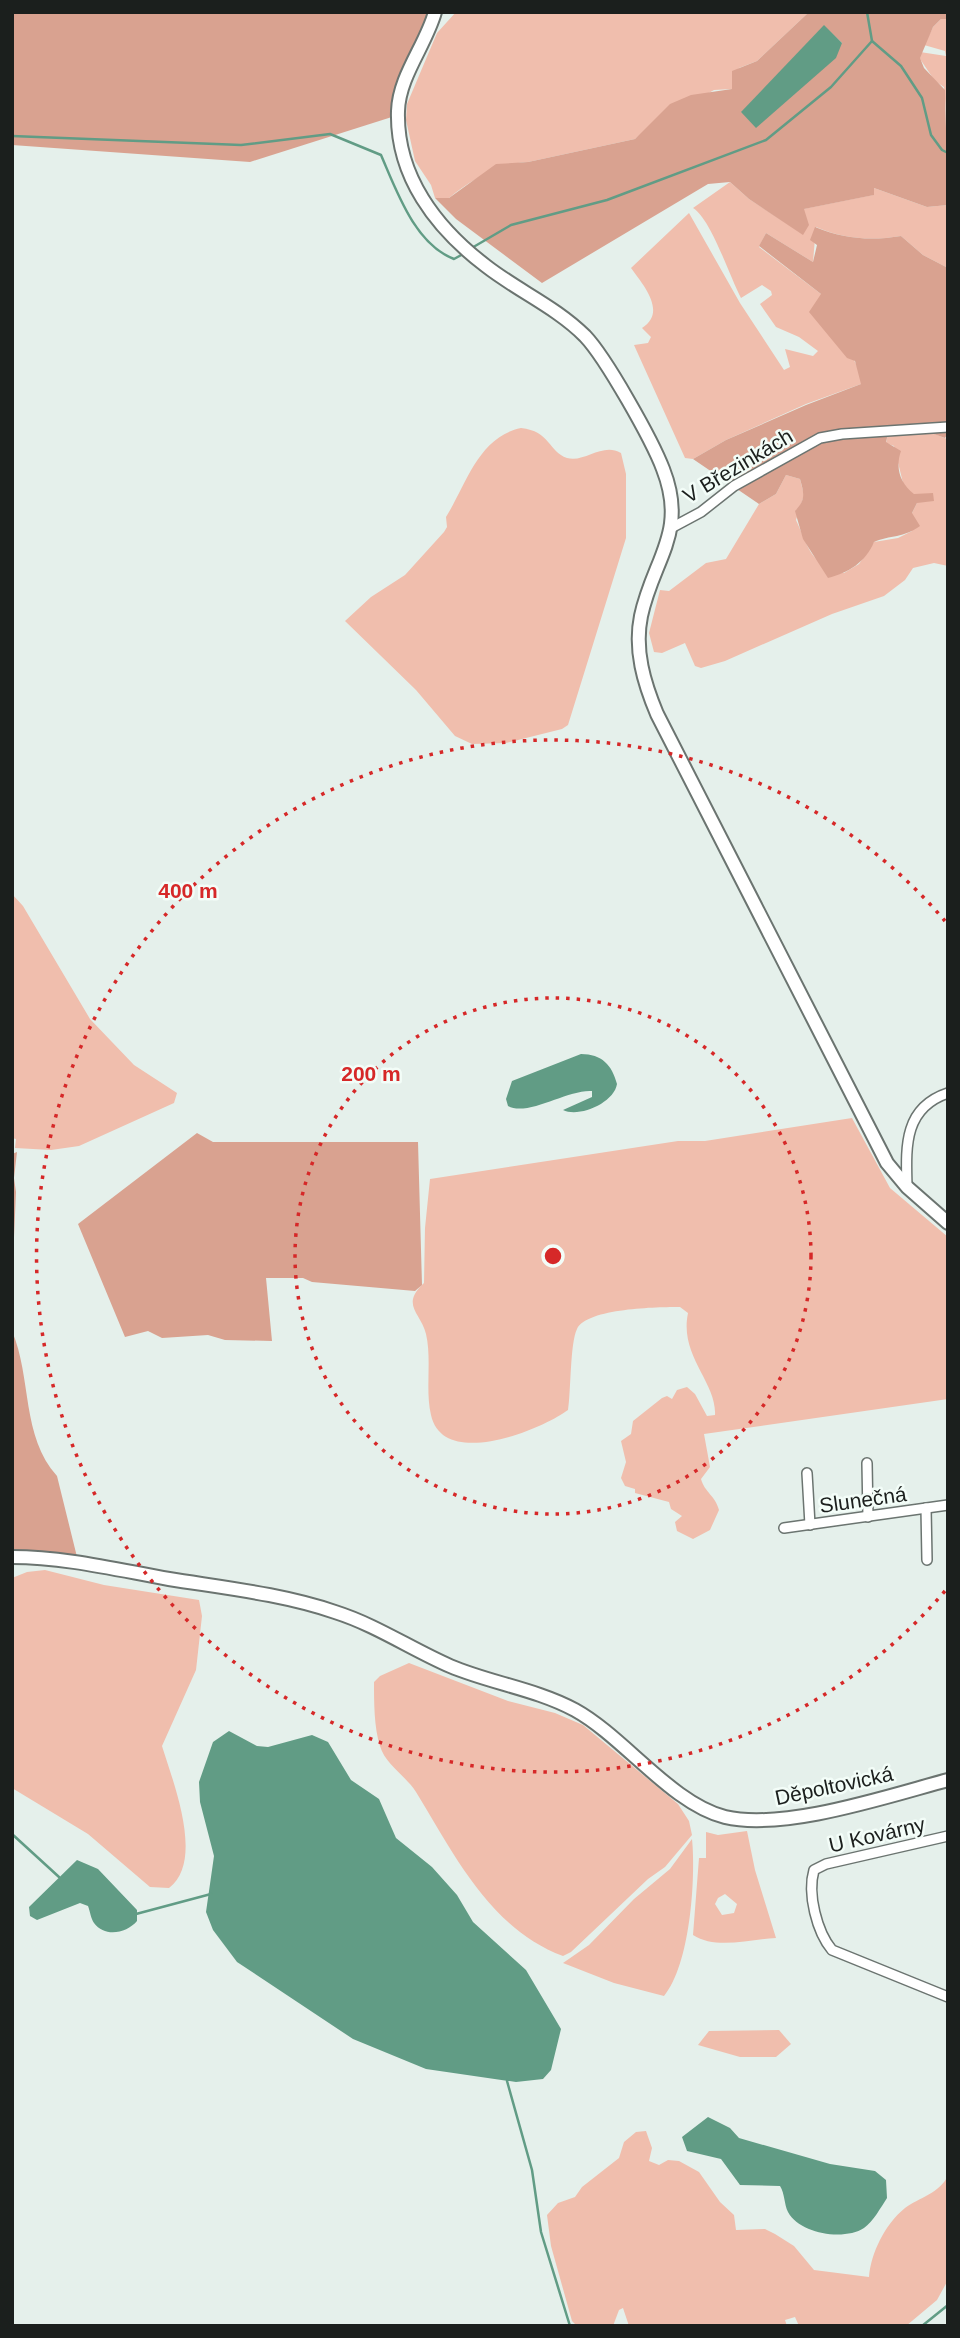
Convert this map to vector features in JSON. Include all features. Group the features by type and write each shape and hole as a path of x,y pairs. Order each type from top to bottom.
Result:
{"street":[{"name":"V Březinkách","path":"435,12 412,63 398,108 400,146 415,187 433,217 485,266 558,312 587,338 615,380 663,468 672,499 673,527 641,615 638,643 643,680 656,714 887,1163 907,1187 948,1223"},
{"name":"V Březinkách","path":"673,527 701,512 734,486 820,438 948,426"},
{"path":"907,1187 907,1132 925,1104 948,1093"},
{"path":"867,1462 868,1517"},
{"path":"807,1473 810,1525"},
{"name":"Slunečná","path":"784,1528 948,1505"},
{"path":"926,1508 927,1560"},
{"name":"Děpoltovická","path":"12,1557 83,1564 291,1599 337,1612 377,1628 450,1666 572,1709 598,1724 691,1802 726,1817 769,1820 819,1812 948,1780"},
{"name":"U Kovárny","path":"948,1836 826,1864 814,1870 812,1880 821,1936 832,1950 948,1997"}],"shaded area":[{"path":"12,12 432,12 395,116 250,162 12,145"},
{"path":"456,12 809,12 757,61 739,68 732,82 732,89 714,90 649,127 635,139 496,169 466,185 449,198 435,198 431,185 415,161 406,120 407,104 437,33"},
{"path":"809,12 948,12 948,19 941,19 933,27 920,58 924,68 945,90 948,205 927,207 874,188 874,195 804,209 809,225 803,235 749,199 730,182 708,184 542,283 456,219 435,198 449,198 496,164 528,162 635,139 670,104 691,95 732,89 732,71 757,61","holes":["824,26 842,43 741,113"]},
{"path":"941,19 948,19 948,132 944,87 935,81 920,59 920,52 946,56 945,51 924,45 933,27"},
{"path":"824,25 842,43 836,58 756,128 741,112"},
{"path":"730,182 749,199 803,234 803,209 873,195 874,188 927,207 948,205 948,268 923,255 901,236 858,238 816,227 813,262 766,233 759,247 821,294 861,374 861,384 806,404 726,440 693,459 685,458 634,345 648,343 651,337 642,328 649,322 653,307 647,291 631,268 689,213 740,303 784,370 790,367 785,349 813,356 818,351 799,337 776,327 760,304 772,295 771,291 762,285 741,298 713,235 693,208"},
{"path":"815,227 858,238 901,236 923,255 948,268 948,433 945,438 931,433 888,434 886,442 901,451 899,469 905,485 914,494 933,493 934,501 917,503 912,513 920,526 908,533 874,542 856,566 828,578 803,539 795,511 803,496 800,479 786,475 776,494 759,504 693,459 726,440 861,384 855,361 847,358 809,312 821,294 759,246 766,233 813,262 817,245 810,240"},
{"path":"521,428 538,433 567,458 580,458 607,450 621,453 626,474 626,538 568,725 562,729 506,743 472,744 455,736 416,690 345,621 371,597 405,575 444,532 447,527 446,517 484,452 506,433"},
{"path":"932,433 947,439 948,446 948,566 934,563 913,568 905,580 884,596 832,614 725,661 701,668 695,666 685,643 662,653 654,652 649,633 660,590 669,591 706,563 726,559 759,504 776,494 786,475 800,479 804,495 796,520 808,547 817,560 832,569 844,573 859,564 874,542 898,538 912,531 912,513 917,503 903,483 894,446 886,443 888,434"},
{"path":"12,894 23,906 90,1019 134,1065 177,1093 174,1103 79,1146 51,1150 15,1148 16,1139 12,1138"},
{"path":"581,1054 600,1058 612,1071 617,1084 603,1103 578,1112 563,1110 592,1097 592,1091 526,1108 508,1106 506,1099 512,1081"},
{"path":"852,1118 890,1188 948,1237 948,1399 704,1434 710,1467 701,1479 719,1510 710,1530 693,1539 677,1531 675,1522 682,1516 671,1509 669,1502 635,1493 635,1489 625,1486 621,1478 626,1462 621,1441 631,1434 633,1421 662,1398 667,1396 672,1399 677,1390 687,1387 695,1394 707,1416 715,1415 710,1391 689,1342 688,1313 680,1307 624,1310 583,1322 577,1329 573,1345 568,1410 555,1418 516,1435 494,1441 473,1443 454,1440 439,1431 429,1405 426,1334 413,1303 413,1297 424,1283 425,1228 430,1179 678,1141 705,1141"},
{"path":"197,1133 213,1142 418,1142 422,1285 415,1291 312,1282 303,1278 266,1278 272,1341 225,1340 208,1335 162,1338 148,1331 125,1337 78,1224"},
{"path":"17,1152 14,1178 16,1192 12,1283 12,1154"},
{"path":"12,1331 18,1349 32,1425 46,1460 57,1476 78,1561 12,1550"},
{"path":"45,1570 104,1585 199,1600 202,1616 196,1670 162,1746 179,1800 186,1841 185,1859 179,1876 169,1888 150,1887 88,1834 12,1788 12,1578 27,1572"},
{"path":"409,1663 508,1701 555,1713 583,1725 678,1804 689,1821 692,1835 665,1867 648,1879 571,1952 563,1956 537,1944 494,1909 460,1864 416,1792 383,1752 375,1723 374,1682 380,1676"},
{"path":"229,1731 257,1746 268,1747 312,1735 328,1742 351,1780 379,1799 396,1838 432,1867 457,1895 473,1922 526,1970 561,2029 551,2070 543,2079 516,2082 426,2069 353,2039 237,1962 213,1930 206,1912 214,1856 200,1802 199,1782 213,1742"},
{"path":"747,1831 755,1870 776,1938 723,1943 693,1935 699,1858 706,1858 706,1832 718,1835","holes":["725,1894 737,1904 734,1913 722,1915 715,1904 718,1898"]},
{"path":"692,1839 693,1876 689,1921 680,1964 664,1996 614,1983 563,1963 589,1945 634,1899 670,1869"},
{"path":"77,1860 98,1869 137,1910 137,1921 133,1925 122,1931 104,1931 94,1923 88,1906 80,1903 37,1920 30,1916 29,1907"},
{"path":"779,2030 791,2044 776,2057 740,2057 698,2045 709,2031"},
{"path":"708,2117 730,2128 739,2138 830,2164 875,2171 886,2180 887,2198 871,2222 855,2232 823,2233 802,2226 788,2212 780,2186 740,2185 721,2159 687,2151 682,2137"},
{"path":"646,2131 652,2148 649,2161 659,2165 668,2160 679,2161 699,2172 720,2202 734,2215 736,2230 765,2229 775,2234 794,2246 814,2270 869,2277 876,2249 891,2222 905,2208 940,2186 948,2175 948,2280 937,2300 906,2326 799,2326 795,2317 785,2320 787,2326 629,2326 623,2308 619,2310 613,2326 577,2326 572,2321 551,2246 547,2215 558,2203 575,2197 582,2187 619,2158 624,2142 636,2132"}],"waterway":[{"path":"867,12 872,41 901,66 922,98 931,135 942,150 948,153"},
{"path":"470,249 511,225 607,200 766,140 831,87 872,41"},
{"path":"12,136 241,145 330,134 381,155 409,215 428,242 454,259 465,253"},
{"path":"12,1834 59,1877"},
{"path":"136,1914 211,1894"},
{"path":"507,2081 532,2170 541,2232 570,2326"},
{"path":"922,2326 948,2305"}]}
